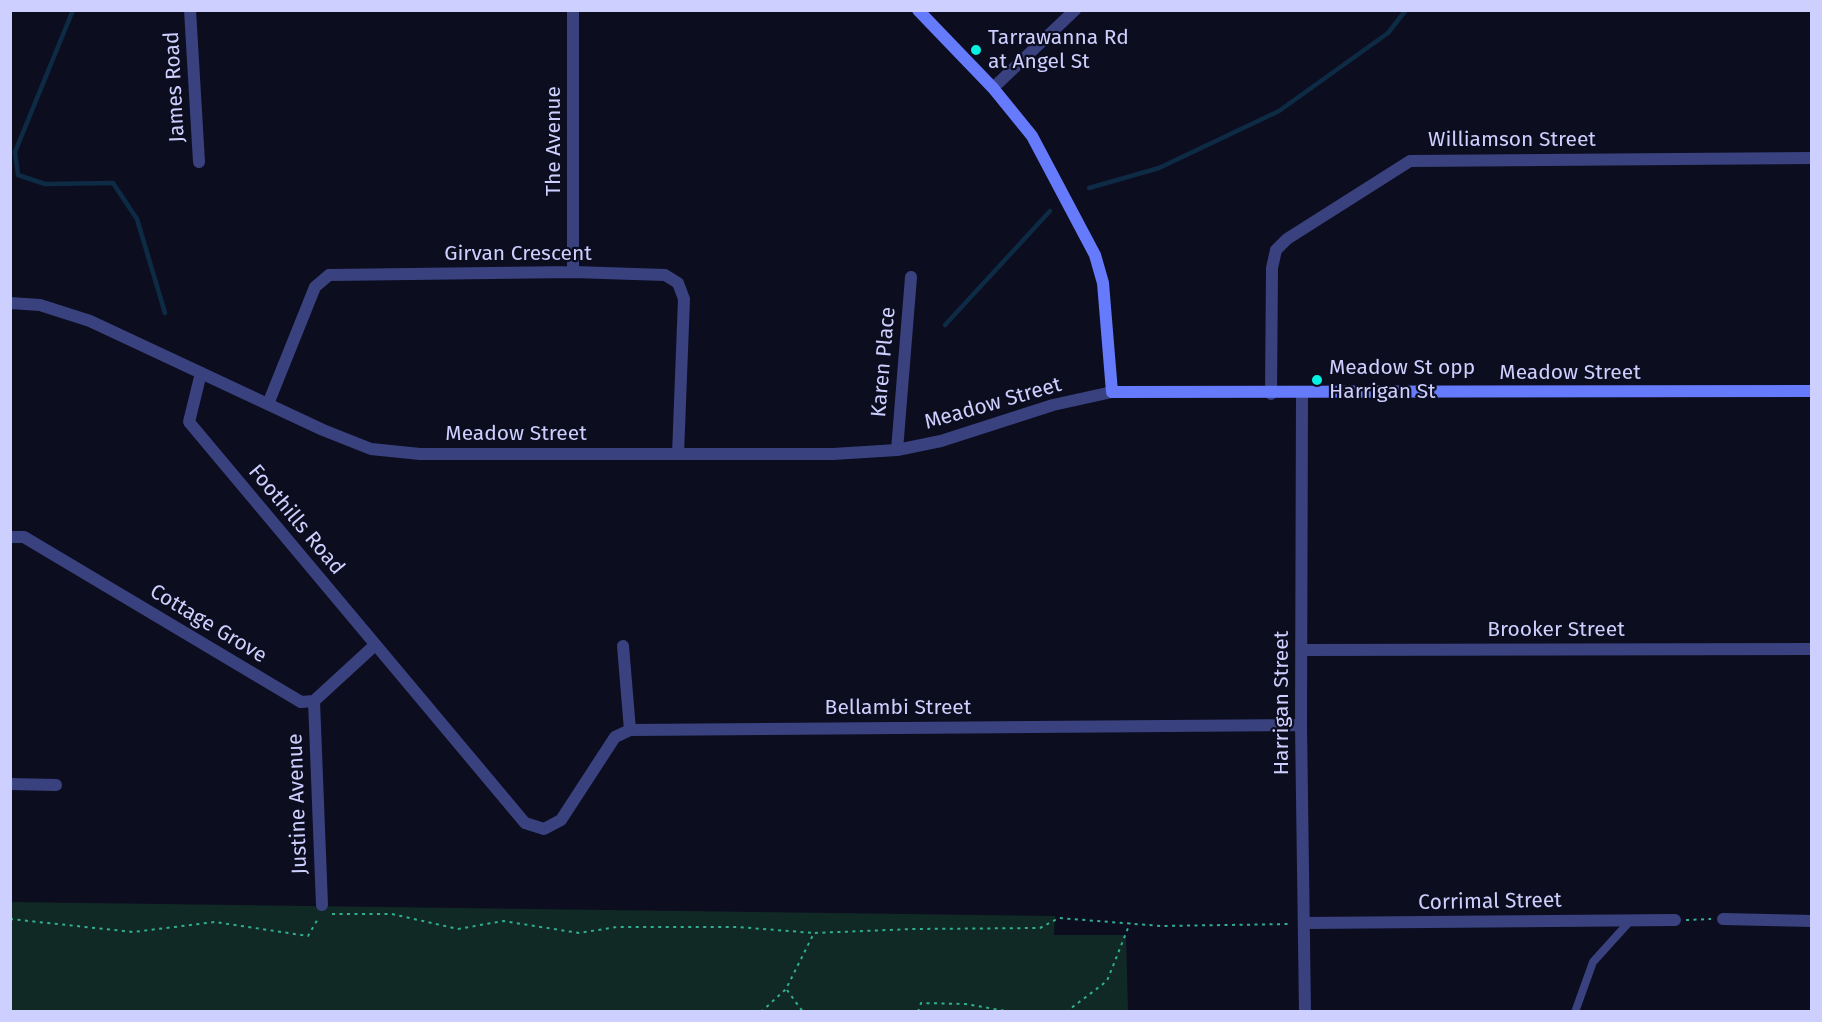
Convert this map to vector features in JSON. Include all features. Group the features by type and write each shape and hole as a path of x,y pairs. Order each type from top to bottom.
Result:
{"main road":[{"path":"918,10 993,88 1032,136 1095,255 1103,283 1112,393"},
{"name":"Meadow Street","path":"1112,393 1812,391"}],"street":[{"name":"James Road","path":"190,10 199,162"},
{"name":"The Avenue","path":"573,10 573,272"},
{"path":"993,88 1075,10"},
{"name":"Williamson Street","path":"1271,394 1272,268 1276,250 1287,239 1410,161 1812,158"},
{"name":"Girvan Crescent","path":"268,404 315,287 329,275 573,272 665,275 678,283 684,299 678,454"},
{"name":"Karen Place","path":"897,450 911,278"},
{"path":"10,303 40,305 90,321 201,373"},
{"name":"Meadow Street","path":"201,373 371,449 420,454 833,454 897,450 941,441 1053,405 1112,393"},
{"name":"Foothills Road","path":"201,373 189,422 525,823 544,829 561,820 615,737 630,730"},
{"name":"Harrigan Street","path":"1302,394 1300,650 1305,1011"},
{"name":"Cottage Grove","path":"10,537 24,537 301,702 314,701"},
{"path":"314,701 375,645"},
{"path":"622,646 630,730"},
{"name":"Brooker Street","path":"1300,650 1812,649"},
{"name":"Justine Avenue","path":"314,701 322,905"},
{"name":"Bellambi Street","path":"630,730 1301,725"},
{"path":"10,784 56,785"},
{"path":"1723,919 1812,921"},
{"name":"Corrimal Street","path":"1304,923 1676,920"}],"lane":[{"path":"1575,1011 1593,962 1631,920"}],"path":[{"path":"10,919 133,932 215,922 308,936 322,914 392,914 458,929 503,921 579,933 618,927 737,927 814,933 913,928 1040,928 1059,918 1161,926 1304,923"},
{"path":"1676,920 1723,919"},
{"path":"1066,1011 1107,981 1131,922"},
{"path":"761,1011 786,989 814,933"},
{"path":"786,989 803,1011"},
{"path":"918,1011 921,1003 965,1004 1012,1011"}],"green space":[{"path":"11,902 1055,916 1054,935 1126,935 1128,1011 11,1012"}],"waterway":[{"path":"73,10 15,152 18,175 45,184 113,183 137,219 165,313"},
{"path":"1089,188 1159,168 1279,111 1388,33 1406,10"},
{"path":"945,325 1050,211"}],"place":[{"name":"Tarrawanna Rd at Angel St","path":"976,50"},
{"name":"Meadow St opp Harrigan St","path":"1317,380"}]}
